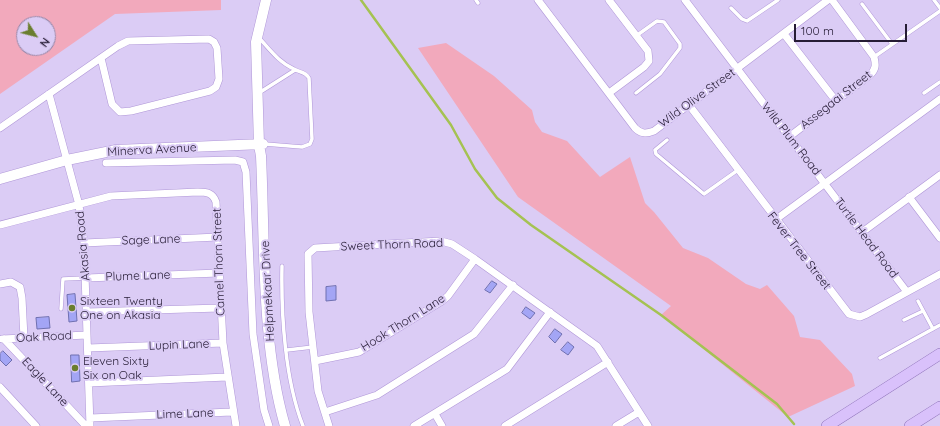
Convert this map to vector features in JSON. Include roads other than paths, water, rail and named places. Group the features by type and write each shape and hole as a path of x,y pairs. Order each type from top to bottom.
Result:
{"main road":[{"path":"827,426 940,354"},
{"path":"910,426 940,407"}],"street":[{"name":"Helpmekaar Drive","path":"261,144 256,42 266,0"},
{"name":"Helpmekaar Drive","path":"271,0 261,40 261,156 269,329 275,381 286,426"},
{"name":"Wild Olive Street","path":"538,0 635,128 643,133 654,130 689,105 828,0"},
{"path":"609,0 648,51 648,61 644,67 609,93"},
{"name":"Wild Plum Road","path":"685,0 826,184 940,98"},
{"name":"Assegaai Street","path":"789,137 873,72 876,64 874,57 832,0"},
{"path":"784,34 836,101"},
{"path":"0,128 101,58 128,41 209,39 214,42 218,48 219,79 216,87 210,91 131,111 120,112 112,104 101,58"},
{"name":"Akasia Road","path":"49,94 79,205 84,243 90,426"},
{"name":"Fever Tree Street","path":"689,105 775,220 850,314 855,317 867,314 940,274"},
{"name":"Minerva Avenue","path":"0,178 67,160 116,150 261,144"},
{"path":"106,163 235,160 241,161 245,165 253,334 264,410 269,426"},
{"path":"861,233 940,175"},
{"path":"775,220 826,184"},
{"name":"Turtle Head Road","path":"826,184 861,233 907,292"},
{"name":"Camel Thorn Street","path":"0,225 111,196 209,193 213,196 216,202 220,308 223,343 232,412 236,426"},
{"path":"910,198 940,238"},
{"name":"Sage Lane","path":"84,243 218,237"},
{"name":"Sweet Thorn Road","path":"329,426 318,391 313,346 307,257 312,249 441,241 452,244 475,259 597,346 648,426"},
{"name":"Hook Thorn Lane","path":"315,361 359,352 442,301 448,296 475,259"},
{"name":"Plume Lane","path":"86,278 219,273"},
{"path":"0,284 11,282 20,287 24,338"},
{"path":"325,412 377,395 474,334 513,286"},
{"path":"87,312 220,308"},
{"path":"414,426 509,366 550,312"},
{"name":"Oak Road","path":"2,339 87,335"},
{"name":"Eagle Lane","path":"2,339 86,426"},
{"name":"Lupin Lane","path":"88,348 223,343"},
{"path":"505,426 608,362"},
{"path":"89,382 227,377"},
{"path":"0,387 36,426"},
{"name":"Lime Lane","path":"90,418 232,412"},
{"path":"616,426 639,412"},
{"path":"435,414 442,426"}],"lane":[{"path":"731,8 742,19 747,21 778,0"},
{"path":"934,0 940,8"},
{"path":"862,4 892,44"},
{"path":"874,57 940,11"},
{"path":"636,36 657,21 661,20 680,44 680,48 660,74 636,93"},
{"path":"261,40 277,57 295,70 305,72 310,78 312,139 310,144 302,147 261,144"},
{"path":"262,91 295,70"},
{"path":"924,93 940,82"},
{"path":"667,140 655,150 656,154 702,193 706,194 738,170"},
{"path":"282,266 281,311 294,399 303,426"},
{"name":"Plume Lane","path":"62,309 63,279 86,278"},
{"path":"918,301 933,329"},
{"path":"904,320 923,311"},
{"path":"880,358 940,326"},
{"path":"287,350 313,346"}],"waterway":[{"path":"361,0 451,125 475,169 497,198 531,225 661,315 777,404 794,424"}],"place":[{"name":"Sixteen Twenty One on Akasia","path":"72,308"},
{"name":"Eleven Sixty Six on Oak","path":"75,368"}]}
